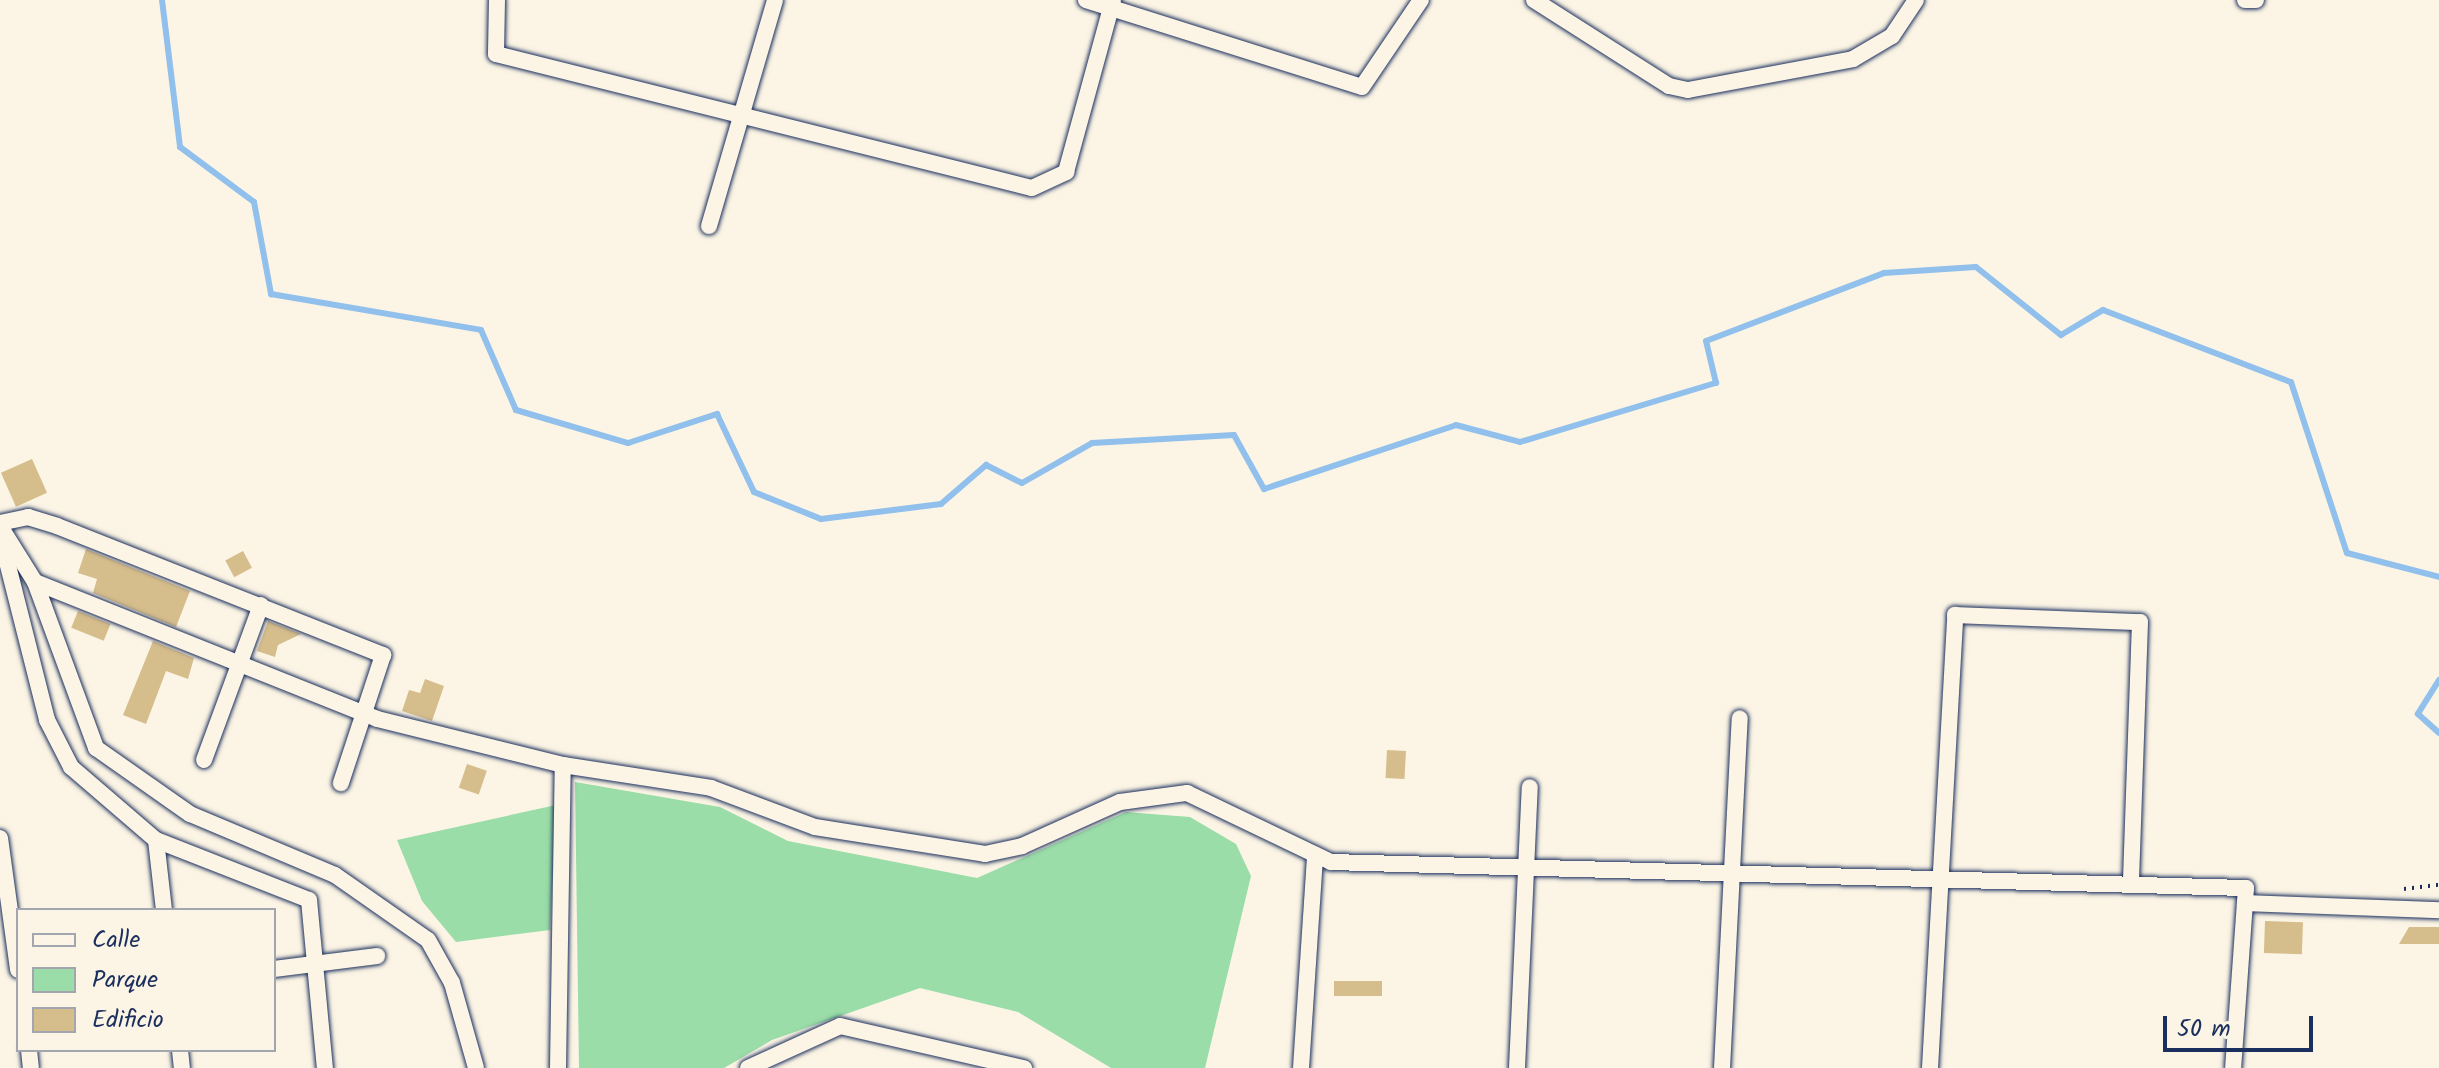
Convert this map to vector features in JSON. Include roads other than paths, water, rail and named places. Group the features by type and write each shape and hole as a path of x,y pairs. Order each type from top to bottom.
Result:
{"street":[{"path":"497,0 496,54 1032,188 1066,172 1112,4"},
{"path":"709,226 738,116 775,0"},
{"path":"1086,0 1112,4 1362,87 1421,0"},
{"path":"1534,0 1669,86 1688,90 1853,59 1878,48 1913,5 1894,0"},
{"path":"2245,0 2256,0"},
{"path":"341,783 367,714 383,655 28,517 0,524 35,582 96,748 190,814 335,875 417,931 452,983 476,1068"},
{"path":"0,534 47,720 71,767 156,840 309,900 325,1068"},
{"path":"35,582 236,667 367,714 563,765 711,788 815,827 985,854 1022,846 1141,796 1187,793 1331,862 1938,882 2131,880 2246,888 2233,1068"},
{"path":"204,760 261,605"},
{"path":"1930,1068 1955,615 2140,622 2131,880"},
{"path":"1722,1068 1728,875 1740,718"},
{"path":"558,1068 563,765"},
{"path":"1517,1068 1523,869 1530,787"},
{"path":"0,838 16,956"},
{"path":"156,840 164,908"},
{"path":"1301,1068 1315,855"},
{"path":"2245,903 2439,910"},
{"path":"276,969 377,956"},
{"path":"748,1068 840,1026 1022,1067"}],"waterway":[{"path":"162,0 180,147 254,202 271,294 481,330 516,410 628,443 717,414 754,492 821,519 941,504 986,465 1022,483 1092,443 1234,435 1264,489 1456,425 1520,442 1716,383 1706,341 1884,273 1976,267 2061,335 2103,310 2291,382 2347,553 2439,577"},
{"path":"2439,680 2418,714 2439,733"}]}
